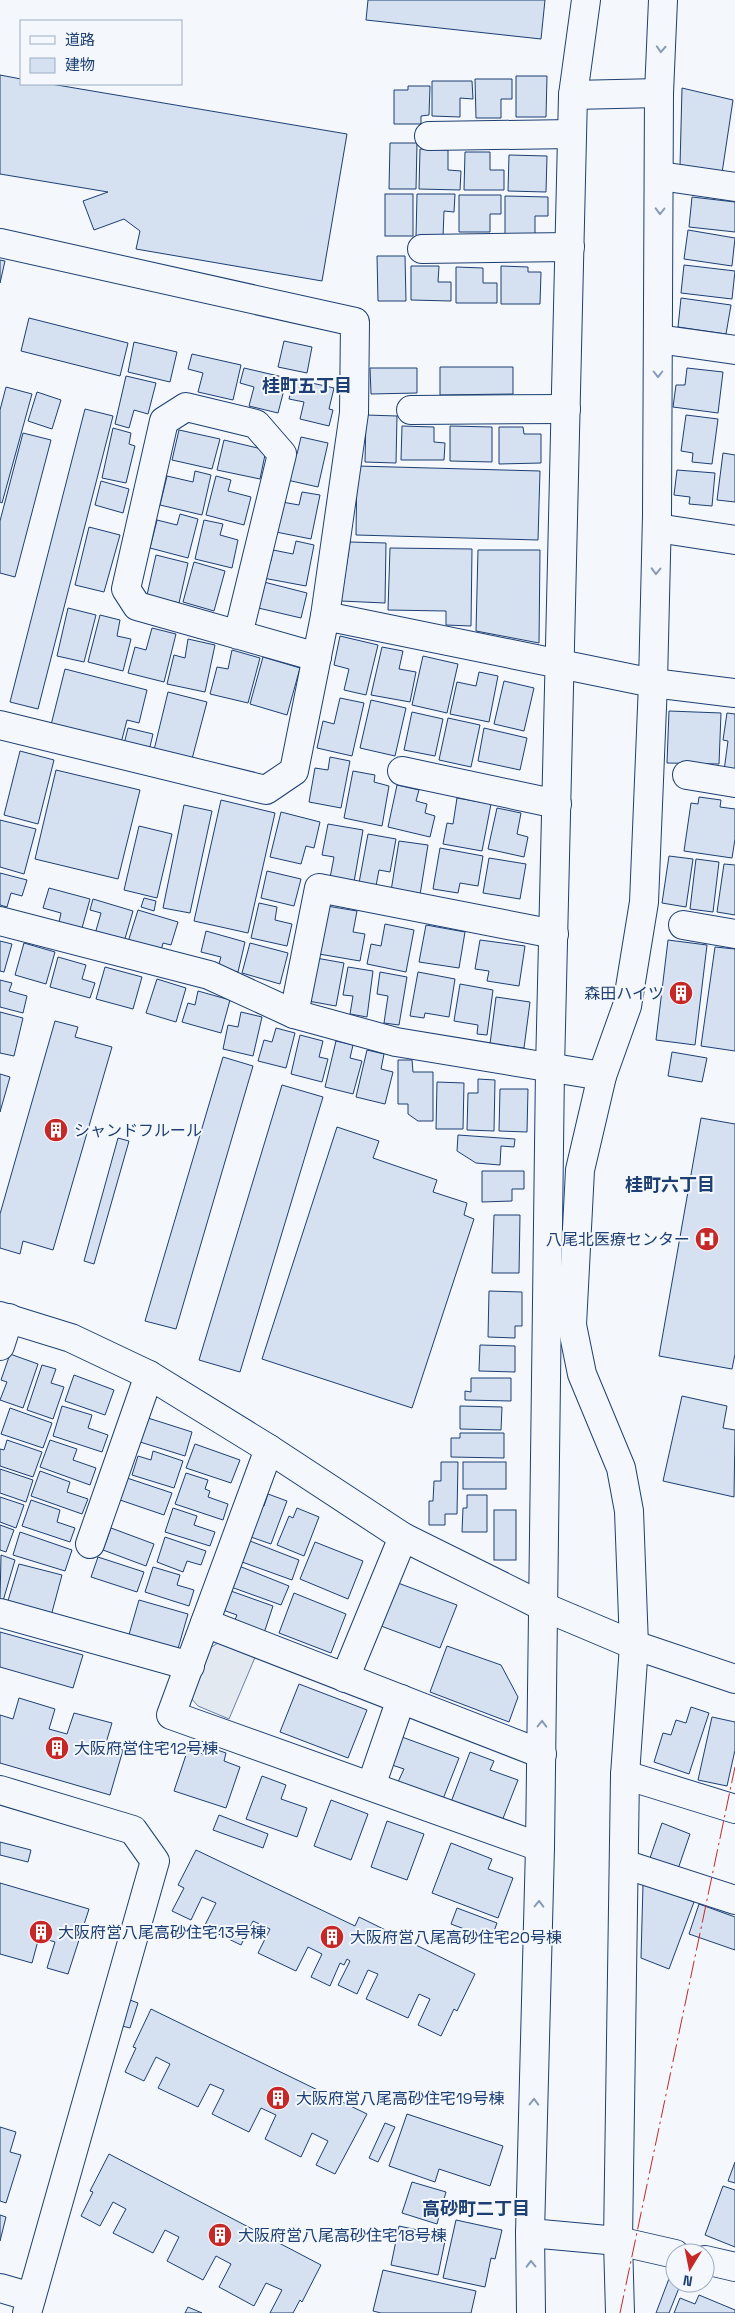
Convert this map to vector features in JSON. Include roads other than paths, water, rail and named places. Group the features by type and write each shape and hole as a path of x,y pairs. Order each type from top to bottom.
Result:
{"street":[{"path":"531,2313 530,2233 542,1754 550,1069 572,134 573,95 586,0"},
{"path":"620,2313 618,2241 625,1775 634,1645 629,1511 621,1468 582,1374 572,1325 580,1170 602,1076 627,1006 644,902 654,683 660,176 659,93 664,0"},
{"path":"573,95 659,93"},
{"path":"429,136 572,134"},
{"path":"660,176 735,186"},
{"path":"0,243 355,322 354,413 325,616 294,771 266,790 0,726"},
{"path":"422,249 570,247"},
{"path":"658,339 735,350"},
{"path":"238,635 282,454 256,424 186,407 164,421 126,589 137,606 238,635 317,657"},
{"path":"412,410 566,409"},
{"path":"656,528 735,540"},
{"path":"325,616 654,683 735,693"},
{"path":"402,771 557,804"},
{"path":"687,776 735,783"},
{"path":"294,1014 319,888 554,934"},
{"path":"0,921 209,974 294,1014 396,1042 550,1069 602,1076"},
{"path":"683,925 735,934"},
{"path":"0,1346 5,1317 71,1338 149,1375 270,1449 403,1537 544,1607 634,1645 734,1676"},
{"path":"90,1544 149,1375"},
{"path":"270,1449 171,1715 540,1847"},
{"path":"345,1678 403,1537"},
{"path":"0,1613 190,1666"},
{"path":"205,1623 542,1754"},
{"path":"371,1786 401,1699"},
{"path":"625,1775 735,1809"},
{"path":"0,1790 133,1830 155,1861 29,2305 0,2288"},
{"path":"624,1864 735,1900"},
{"path":"530,2233 618,2241 665,2252"},
{"path":"715,2262 735,2267"}],"place":[{"name":"森田ハイツ","path":"681,993"},
{"name":"シャンドフルール","path":"56,1130"},
{"name":"八尾北医療センター","path":"707,1239"},
{"name":"大阪府営住宅12号棟","path":"57,1748"},
{"name":"大阪府営八尾高砂住宅13号棟","path":"41,1932"},
{"name":"大阪府営八尾高砂住宅20号棟","path":"332,1937"},
{"name":"大阪府営八尾高砂住宅19号棟","path":"278,2098"},
{"name":"大阪府営八尾高砂住宅18号棟","path":"220,2235"}],"district":[{"name":"桂町五丁目","path":"307,386"},
{"name":"桂町六丁目","path":"670,1185"},
{"name":"高砂町二丁目","path":"476,2209"}]}
